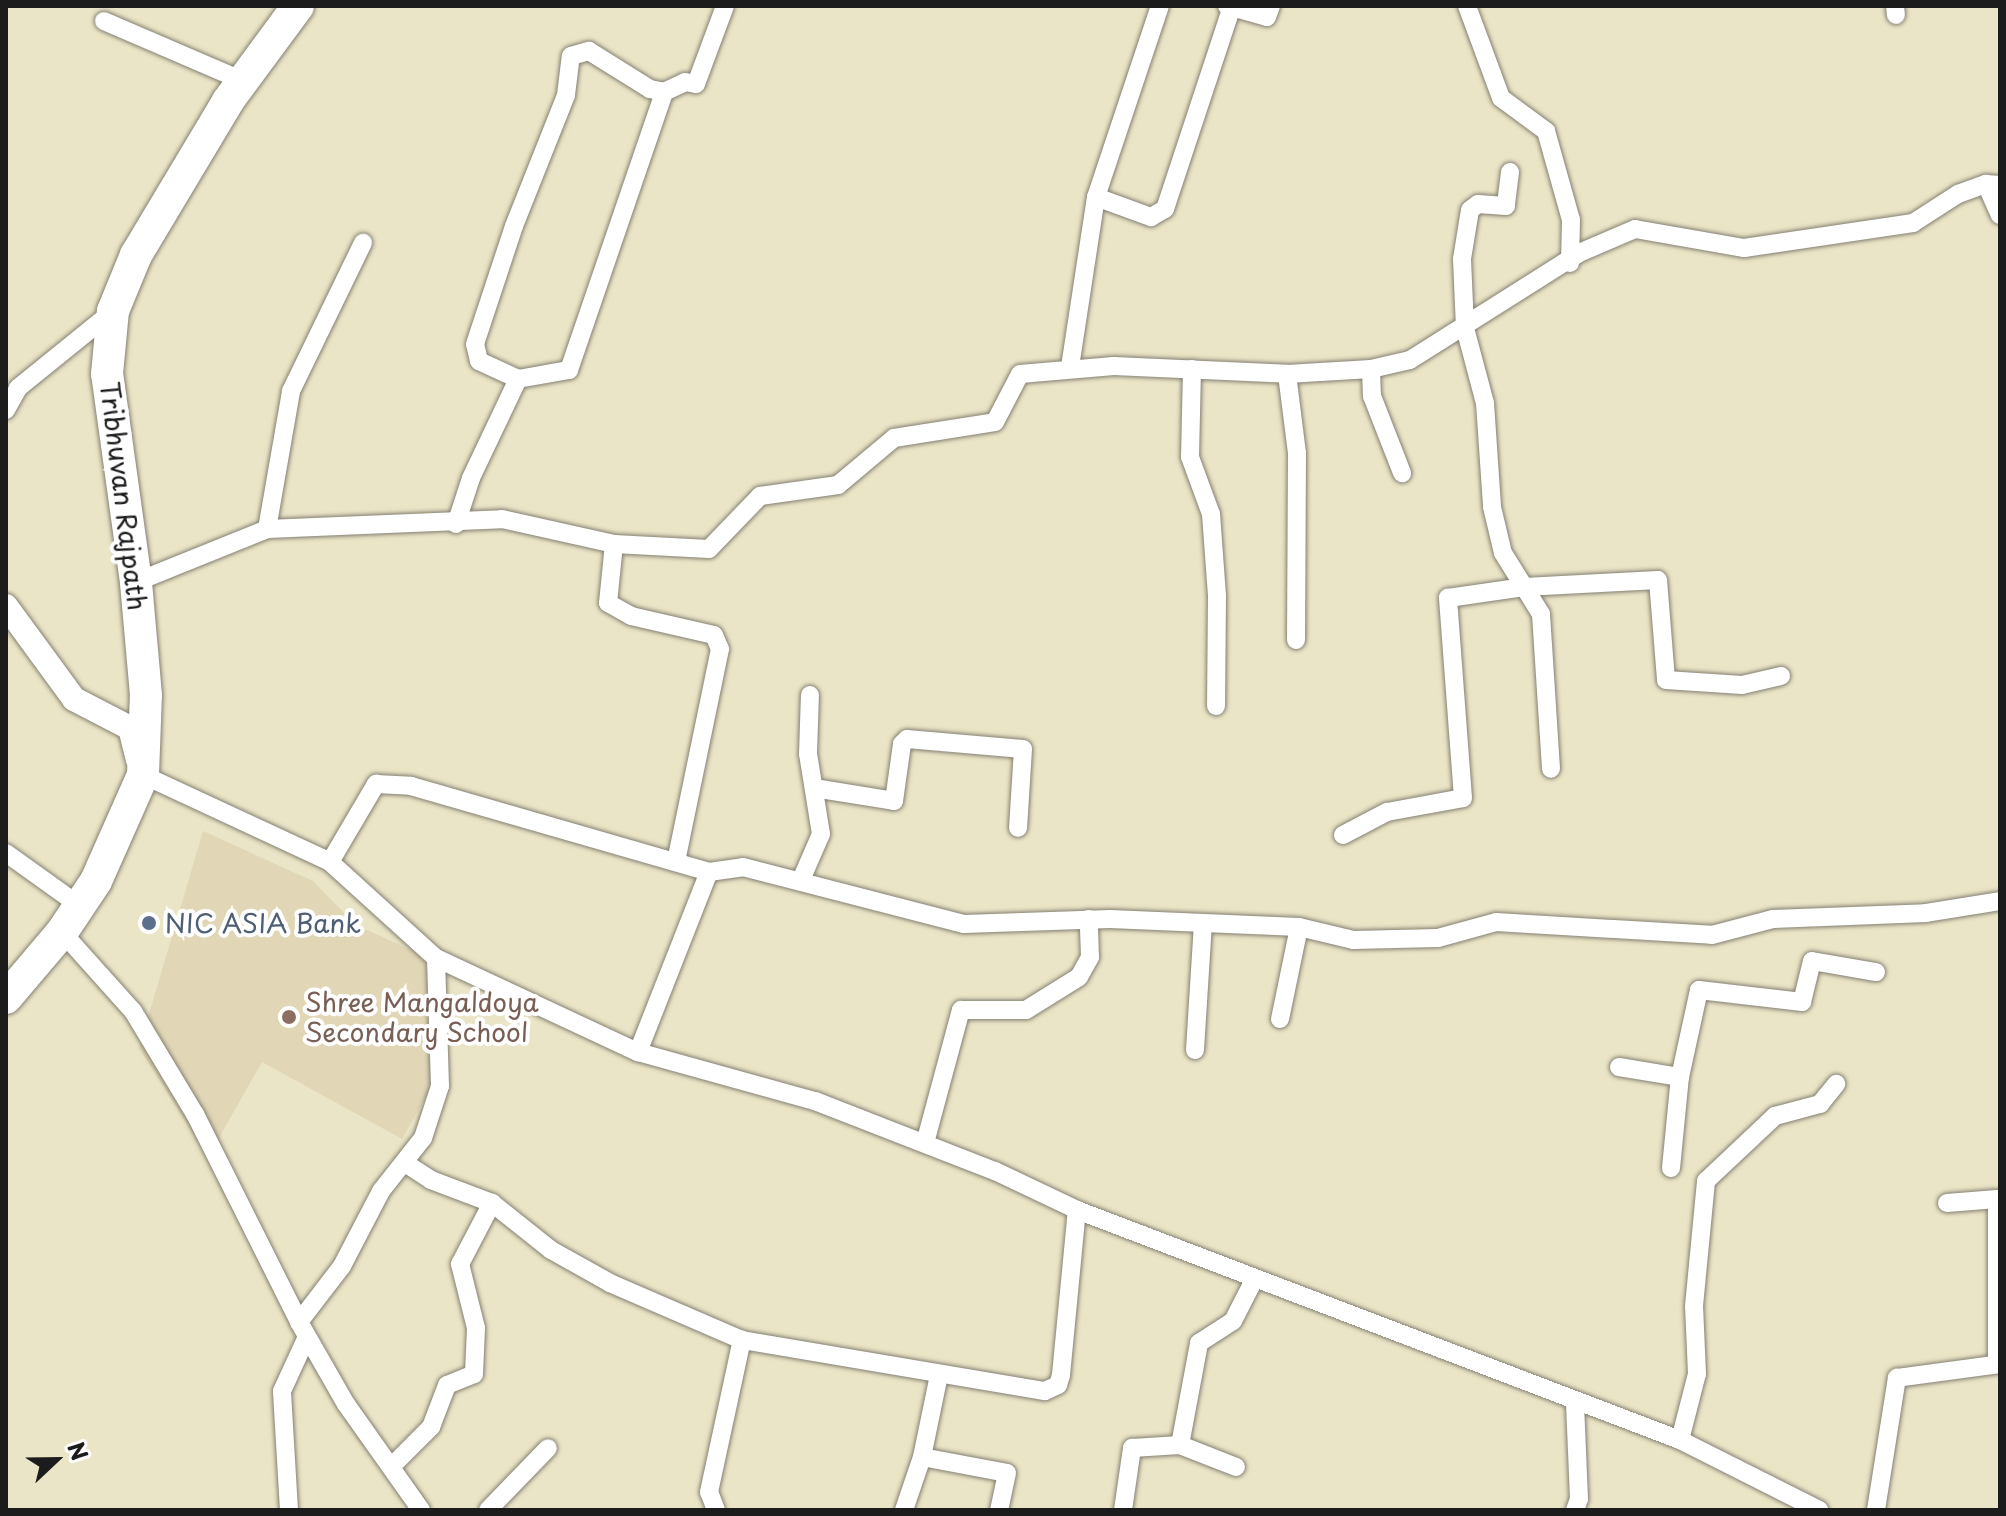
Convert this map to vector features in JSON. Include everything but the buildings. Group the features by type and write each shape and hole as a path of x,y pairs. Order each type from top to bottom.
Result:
{"highway":[{"name":"Tribhuvan Rajpath","path":"6,998 71,919 113,852 143,775 146,695 136,582 110,419 107,341 113,311 136,255 241,80 298,6"}],"street":[{"path":"664,92 569,370 518,379 479,361 475,344 514,226 566,95 571,56 589,51 650,89 664,92 685,82 696,84 725,6"},
{"path":"1070,367 1096,197 1160,6"},
{"path":"1096,197 1151,217 1165,209 1230,7 1267,17 1271,6"},
{"path":"1467,6 1501,98 1546,131 1571,220 1570,263"},
{"path":"104,21 241,80"},
{"path":"1510,172 1506,206 1478,204 1470,210 1462,259 1465,328 1485,403 1492,507 1503,553 1541,614 1551,769"},
{"path":"136,582 267,529 456,524 502,519 614,544 709,549 760,496 838,485 894,438 995,422 1020,374 1070,367 1287,374 1371,369 1410,360 1570,263 1579,253 1635,229 1744,248 1913,223 1958,194 1993,185 2000,215"},
{"path":"267,529 291,391 363,243"},
{"path":"6,410 12,385 113,311"},
{"path":"1192,369 1190,457 1211,514 1217,596 1216,706"},
{"path":"1371,369 1372,396 1402,473"},
{"path":"1287,374 1297,453 1296,640"},
{"path":"456,524 471,478 518,379"},
{"path":"614,544 608,603 631,616 714,635 720,649 676,861"},
{"path":"1343,835 1387,812 1463,798 1448,598 1524,587 1658,580 1666,680 1742,685 1781,676"},
{"path":"6,606 74,699 130,728 143,775 330,862 436,958 638,1052 815,1101 925,1143 1077,1210 1575,1403 1680,1440 1819,1510"},
{"path":"801,880 821,834 808,754 810,695"},
{"path":"814,788 894,801 902,744 907,739 1023,749 1018,828"},
{"path":"330,862 376,784 411,786 709,872 743,867 964,924 1089,919 1299,927 1353,940 1438,938 1496,922 1712,935 1773,919 1926,913 2000,901"},
{"path":"6,853 71,919 133,1011 210,1138 299,1322 305,1341 421,1510"},
{"path":"638,1052 709,872"},
{"path":"925,1143 961,1010 1026,1010 1079,977 1090,957 1089,919"},
{"path":"1195,1050 1203,924"},
{"path":"1280,1019 1299,927"},
{"path":"299,1322 342,1266 381,1191 423,1138 440,1086 436,958"},
{"path":"1671,1168 1680,1077 1699,990 1802,1002 1812,961 1876,972"},
{"path":"1619,1067 1680,1077"},
{"path":"1680,1440 1697,1374 1694,1306 1706,1181 1775,1116 1820,1104 1836,1084"},
{"path":"405,1163 431,1180 492,1203 551,1250 610,1283 742,1340 1045,1391 1058,1385 1077,1210"},
{"path":"1876,1510 1897,1378 1998,1364 1998,1199 1947,1203"},
{"path":"391,1467 431,1427 447,1385 474,1374 476,1328 460,1264 492,1203"},
{"path":"1180,1445 1199,1343 1233,1321 1255,1278"},
{"path":"716,1510 709,1492 742,1340"},
{"path":"289,1510 282,1391 305,1341"},
{"path":"904,1510 922,1457 939,1375"},
{"path":"1575,1403 1579,1499 1575,1510"},
{"path":"1123,1510 1132,1448 1180,1445 1236,1467"},
{"path":"488,1510 548,1448"},
{"path":"922,1457 1007,1473 999,1510"}],"shaded area":[{"name":"Shree Mangaldoya Secondary School","path":"203,831 313,881 356,925 422,955 433,989 428,1045 432,1086 402,1139 262,1062 208,1157 139,1048"}],"place":[{"name":"NIC ASIA Bank","path":"149,923"},
{"name":"Shree Mangaldoya Secondary School","path":"289,1017"}]}
